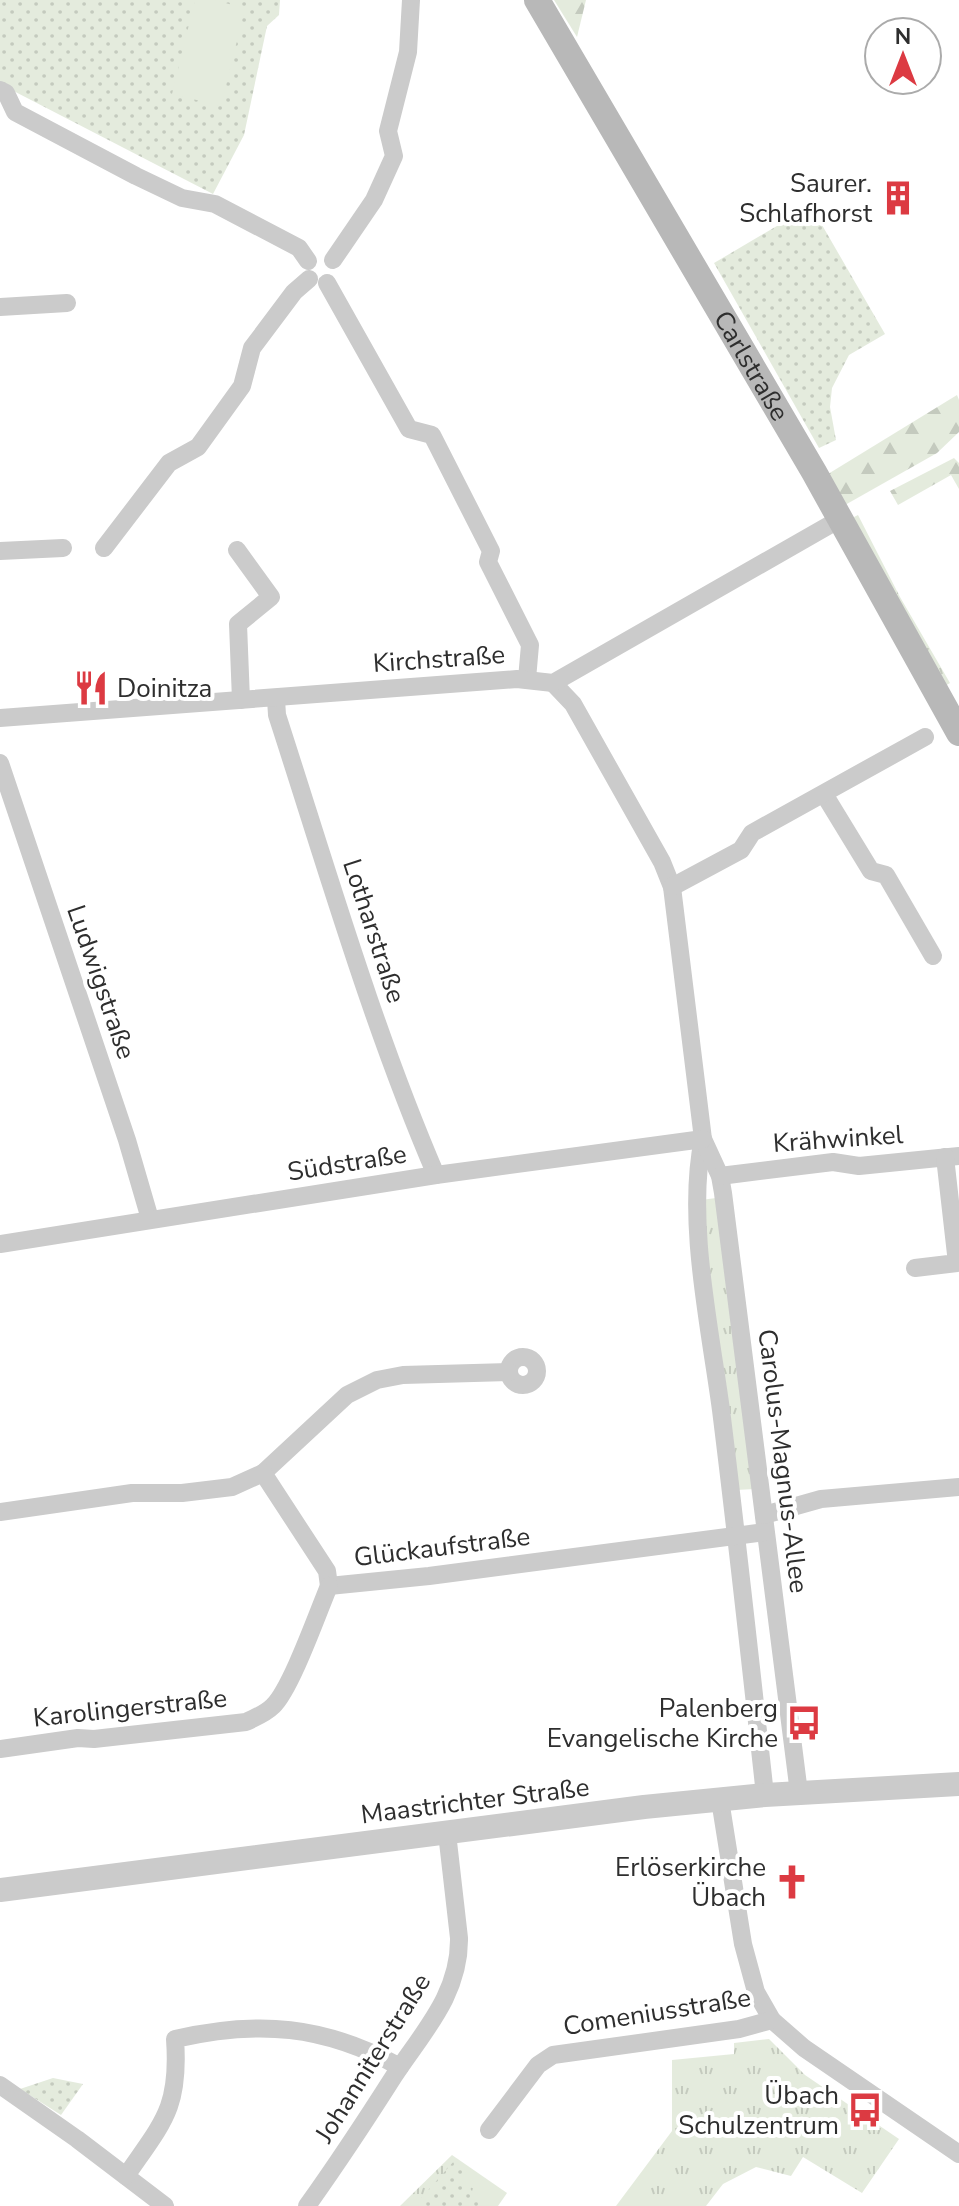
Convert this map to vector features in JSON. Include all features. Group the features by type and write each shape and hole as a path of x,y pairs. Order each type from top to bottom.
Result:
{"main road":[{"name":"Carlstraße","path":"537,0 840,519 959,733"}],"street":[{"path":"104,548 169,463 198,447 242,386 252,348 294,292 315,274 320,254 333,260 374,200 394,156 388,131 408,52 411,0"},
{"path":"0,90 6,93 15,112 182,198 215,204 299,248 409,429 432,435 491,551 488,562 530,645 527,679"},
{"path":"0,307 67,303"},
{"path":"553,683 840,519"},
{"path":"0,551 63,548"},
{"path":"237,550 271,597 238,624 241,700"},
{"name":"Kirchstraße","path":"0,718 527,679 553,683"},
{"name":"Carolus-Magnus-Allee","path":"553,683 573,704 662,862 672,887 703,1139 720,1176 799,1793"},
{"name":"Lotharstraße","path":"276,699 277,715 402,1096 436,1175"},
{"path":"672,887 741,850 752,833 925,737"},
{"name":"Ludwigstraße","path":"0,763 127,1140 150,1219"},
{"path":"824,794 871,871 886,875 933,956"},
{"name":"Carolus-Magnus-Allee","path":"703,1139 695,1195 765,1795"},
{"name":"Südstraße","path":"0,1244 436,1175 703,1139"},
{"path":"915,1268 957,1263 952,1156"},
{"name":"Krähwinkel","path":"720,1176 830,1162 859,1166 952,1156"},
{"path":"0,1512 132,1493 182,1493 232,1487 263,1473 347,1395 377,1380 403,1375 509,1372"},
{"name":"Glückaufstraße","path":"263,1473 327,1571 329,1586 737,1536 821,1499 959,1487"},
{"name":"Karolingerstraße","path":"0,1749 78,1738 94,1739 246,1722 262,1715 275,1704 285,1688 329,1586"},
{"name":"Maastrichter Straße","path":"0,1890 644,1807 765,1795 959,1784"},
{"name":"Comeniusstraße","path":"720,1800 743,1944 756,1992 772,2020 804,2048 959,2154"},
{"name":"Johanniterstraße","path":"307,2206 443,2004 453,1984 458,1961 458,1928 447,1833"},
{"name":"Comeniusstraße","path":"489,2130 538,2065 553,2055 739,2029 772,2020"},
{"path":"126,2176 164,2121 173,2099 175,2039 240,2027 279,2029 342,2040 400,2067"},
{"path":"0,2085 165,2206"}],"green space":[{"path":"0,0 280,0 279,15 267,26 244,135 213,194 0,84"},
{"path":"195,0 213,0 245,8 221,106 172,94"},
{"path":"554,0 586,0 577,37"},
{"path":"811,206 885,334 849,355 832,388 830,407 836,440 819,448 714,263"},
{"path":"957,395 959,432 937,453 845,505 828,474"},
{"path":"954,458 959,463 959,489 951,475 898,505 890,491"},
{"path":"858,515 900,597 950,683 943,687 852,518"},
{"path":"716,1198 755,1489 736,1490 701,1200"},
{"path":"769,2039 805,2075 899,2139 862,2193 803,2157 791,2176 756,2167 723,2184 706,2206 616,2206 672,2131 672,2060 734,2054 734,2043"},
{"path":"53,2078 83,2084 61,2115 20,2089"},
{"path":"452,2155 507,2193 498,2206 400,2206"},
{"path":"455,2160 461,2165 463,2178 484,2206 414,2206"}],"place":[{"name":"Saurer. Schlafhorst","path":"898,198"},
{"name":"Doinitza","path":"91,688"},
{"name":"Palenberg Evangelische Kirche","path":"804,1723"},
{"name":"Erlöserkirche Übach","path":"792,1882"},
{"name":"Übach Schulzentrum","path":"865,2110"}]}
